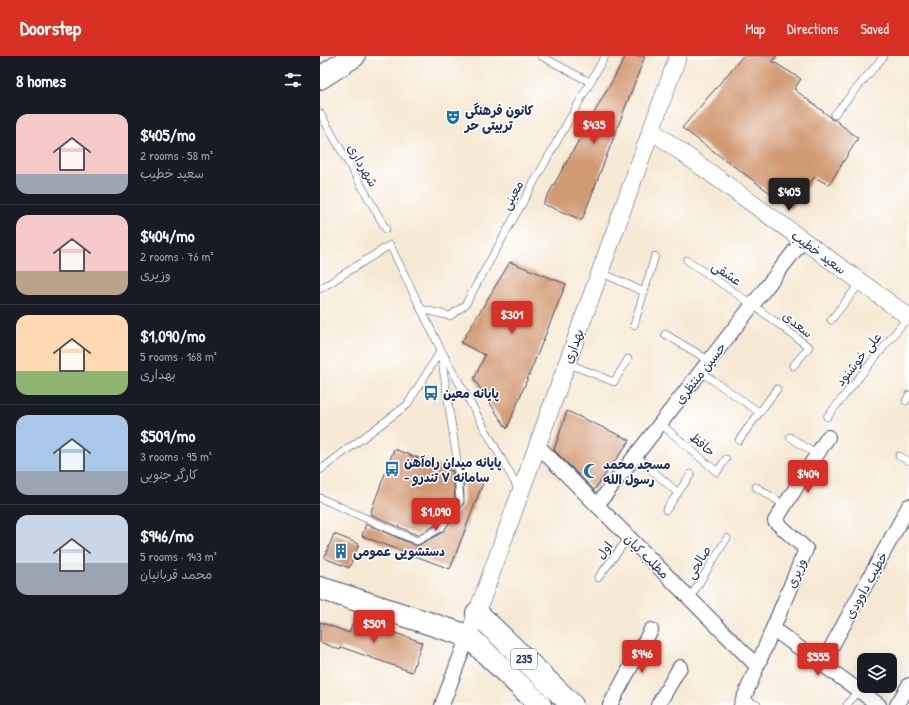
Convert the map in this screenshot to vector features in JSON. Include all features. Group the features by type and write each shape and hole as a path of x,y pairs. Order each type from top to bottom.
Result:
{"main road":[{"path":"320,78 354,56"},
{"name":"235","path":"320,588 468,636 540,705"},
{"name":"235","path":"477,614 572,705"}],"street":[{"name":"بهداری","path":"468,636 678,56"},
{"name":"سعید خطیب","path":"651,130 909,317"},
{"name":"حسین منتظری","path":"597,505 706,367 803,240"},
{"name":"وزیری","path":"742,702 806,549 775,521 786,506 828,437"},
{"name":"مطلب کیان","path":"537,445 757,666"},
{"name":"خطیب داوودی","path":"822,664 909,506"},
{"path":"773,628 857,689"},
{"path":"610,705 651,630"},
{"path":"442,705 468,636"},
{"path":"658,705 680,667"},
{"path":"897,705 909,685"},
{"path":"862,693 879,705"}],"lane":[{"path":"541,56 590,82"},
{"name":"معینی","path":"421,309 450,316 465,304 605,56"},
{"path":"834,115 884,56"},
{"name":"شهرداری","path":"320,112 386,229"},
{"path":"320,289 390,245 441,350 520,492"},
{"path":"634,325 655,256"},
{"name":"عشقی","path":"687,260 753,305"},
{"path":"600,272 644,292"},
{"path":"830,320 861,282"},
{"name":"سعدی","path":"753,305 809,347 793,366"},
{"name":"علی خوشنود","path":"827,417 909,317"},
{"path":"665,334 759,412"},
{"path":"320,470 407,404 441,350"},
{"path":"320,498 417,541 441,528 460,501 457,460 441,350"},
{"path":"567,363 614,382 628,359"},
{"path":"739,440 777,389"},
{"name":"حافظ","path":"661,424 717,472 726,459"},
{"path":"790,437 817,455"},
{"path":"636,456 678,493"},
{"path":"899,456 909,461"},
{"path":"666,510 691,474"},
{"path":"756,487 786,506"},
{"name":"اول","path":"598,578 629,537"},
{"name":"صالحی","path":"690,598 727,538"},
{"path":"847,705 857,691"},
{"path":"742,702 757,705"}],"building":[{"path":"626,56 645,56 582,220 543,204"},
{"path":"743,56 777,56 772,61 801,79 794,89 831,119 835,120 858,138 829,185 814,177 792,209 682,128"},
{"path":"510,262 566,284 507,429 474,379 485,355 461,343"},
{"name":"مسجد محمد رسول الله","path":"567,411 630,440 594,490 554,450"},
{"path":"394,449 453,471 455,500 438,524 417,535 370,514"},
{"path":"463,475 483,483 450,569 362,536 366,524 417,546 443,532 464,503"},
{"name":"دستشویی عمومی","path":"334,534 359,544 349,568 324,558"},
{"path":"354,619 422,642 412,672 341,647 340,650 320,642 320,622 349,633"}],"place":[{"name":"کانون فرهنگی تربیتی حر","path":"453,117"},
{"name":"پایانه معین","path":"431,393"},
{"name":"پایانه میدان راه‌آهن - سامانه ۷ تندرو","path":"392,469"},
{"name":"مسجد محمد رسول الله","path":"591,471"},
{"name":"دستشویی عمومی","path":"341,551"}]}
